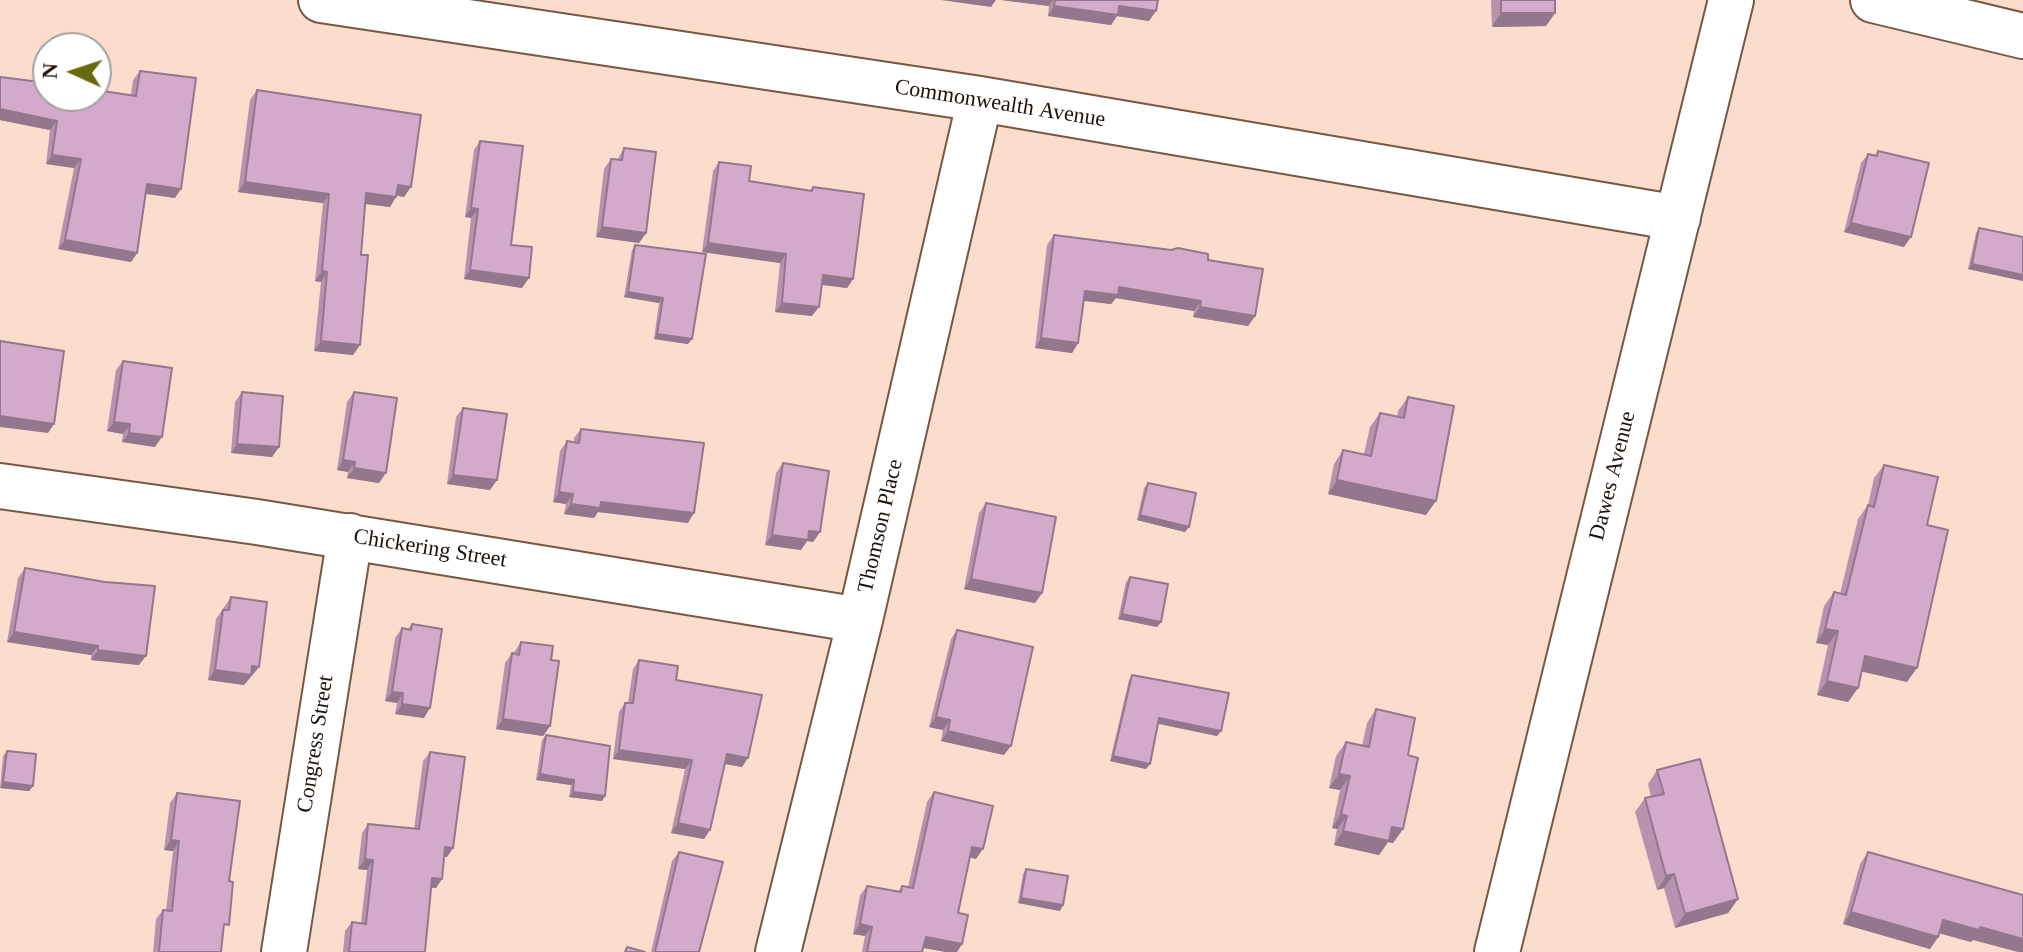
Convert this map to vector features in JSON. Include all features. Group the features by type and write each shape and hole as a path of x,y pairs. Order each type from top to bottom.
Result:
{"street":[{"name":"Commonwealth Avenue","path":"321,0 980,99 1678,218"},
{"name":"Dawes Avenue","path":"1497,952 1731,0"},
{"path":"1873,0 2023,36"},
{"name":"Thomson Place","path":"778,952 860,620 980,99"},
{"name":"Chickering Street","path":"0,486 350,536 860,620"},
{"name":"Congress Street","path":"284,952 350,536"}],"building":[{"path":"1055,0 1158,0 1156,11 1119,6 1118,15 1054,6"},
{"path":"1501,0 1555,0 1555,13 1501,13"},
{"path":"140,71 196,78 181,189 147,184 137,253 65,240 81,159 52,155 57,121 0,109 0,77 32,81 32,112 112,112 112,92 136,96"},
{"path":"257,90 421,115 411,187 398,185 396,197 366,193 361,255 368,255 360,345 321,341 327,272 322,271 329,194 245,182"},
{"path":"480,141 523,146 511,245 532,247 529,278 470,270 478,209 471,208"},
{"path":"624,148 656,152 646,233 602,227 611,159 622,160"},
{"path":"1878,151 1929,163 1911,237 1851,223 1868,154 1877,156"},
{"path":"719,162 751,166 749,181 812,191 813,187 864,194 853,279 823,275 819,307 782,303 786,254 708,243"},
{"path":"1979,228 2023,237 2023,275 1972,264"},
{"path":"1054,235 1171,250 1178,248 1208,254 1208,260 1263,269 1255,316 1200,307 1201,301 1119,287 1118,295 1085,291 1078,343 1041,338"},
{"path":"635,245 706,254 692,339 657,334 663,298 628,292"},
{"path":"0,341 64,351 54,424 0,416"},
{"path":"123,361 172,368 162,437 129,433 130,424 114,422"},
{"path":"242,392 283,396 279,447 237,444"},
{"path":"354,392 397,398 386,473 354,468 355,462 343,460"},
{"path":"1408,397 1454,406 1436,501 1337,480 1343,450 1371,456 1380,413 1404,418"},
{"path":"463,408 507,414 497,480 453,475"},
{"path":"581,429 704,443 694,513 601,502 600,508 571,504 573,494 559,492 567,441 579,443"},
{"path":"783,463 829,471 820,532 809,531 808,540 772,535"},
{"path":"1884,465 1938,477 1927,525 1948,530 1917,668 1865,656 1858,688 1827,681 1838,631 1825,629 1834,592 1846,595 1868,505 1874,507"},
{"path":"1148,483 1196,493 1189,527 1140,515"},
{"path":"986,503 1056,517 1042,593 971,579"},
{"path":"25,568 105,582 155,586 146,656 98,650 98,646 14,632"},
{"path":"1130,577 1168,584 1161,622 1122,614"},
{"path":"231,597 267,602 259,667 252,666 251,675 215,670 223,610 229,610"},
{"path":"412,624 442,629 430,708 402,704 403,693 392,692 402,628 411,630"},
{"path":"957,630 1033,647 1011,746 948,731 950,720 936,717"},
{"path":"521,642 553,646 551,660 559,661 550,726 503,719 512,653 519,655"},
{"path":"639,660 678,666 676,680 762,695 748,758 727,754 710,830 678,823 692,760 619,750 625,703 633,703"},
{"path":"1132,675 1229,693 1221,731 1159,718 1150,764 1113,756"},
{"path":"1376,709 1415,718 1408,755 1418,758 1403,829 1392,827 1389,841 1343,831 1347,816 1341,814 1350,776 1339,774 1346,742 1369,747"},
{"path":"546,735 610,746 605,796 573,792 574,780 540,774"},
{"path":"7,751 36,754 33,786 3,782"},
{"path":"430,752 465,757 453,848 445,847 442,879 432,878 425,952 349,952 352,922 366,924 373,860 365,859 368,824 419,829"},
{"path":"1700,759 1738,899 1685,914 1674,874 1666,876 1645,798 1664,794 1657,770"},
{"path":"934,792 993,806 983,849 972,847 958,913 968,915 962,944 926,937 922,952 867,952 872,927 860,924 867,886 901,892 902,886 913,888"},
{"path":"177,793 240,801 229,881 233,882 229,925 224,924 221,952 159,952 163,910 172,911 179,841 171,840"},
{"path":"679,852 723,862 699,952 655,952"},
{"path":"1868,852 2023,895 2023,939 1943,920 1938,937 1851,912"},
{"path":"1026,869 1068,876 1063,905 1021,898"},
{"path":"627,947 645,952 625,952"}]}
